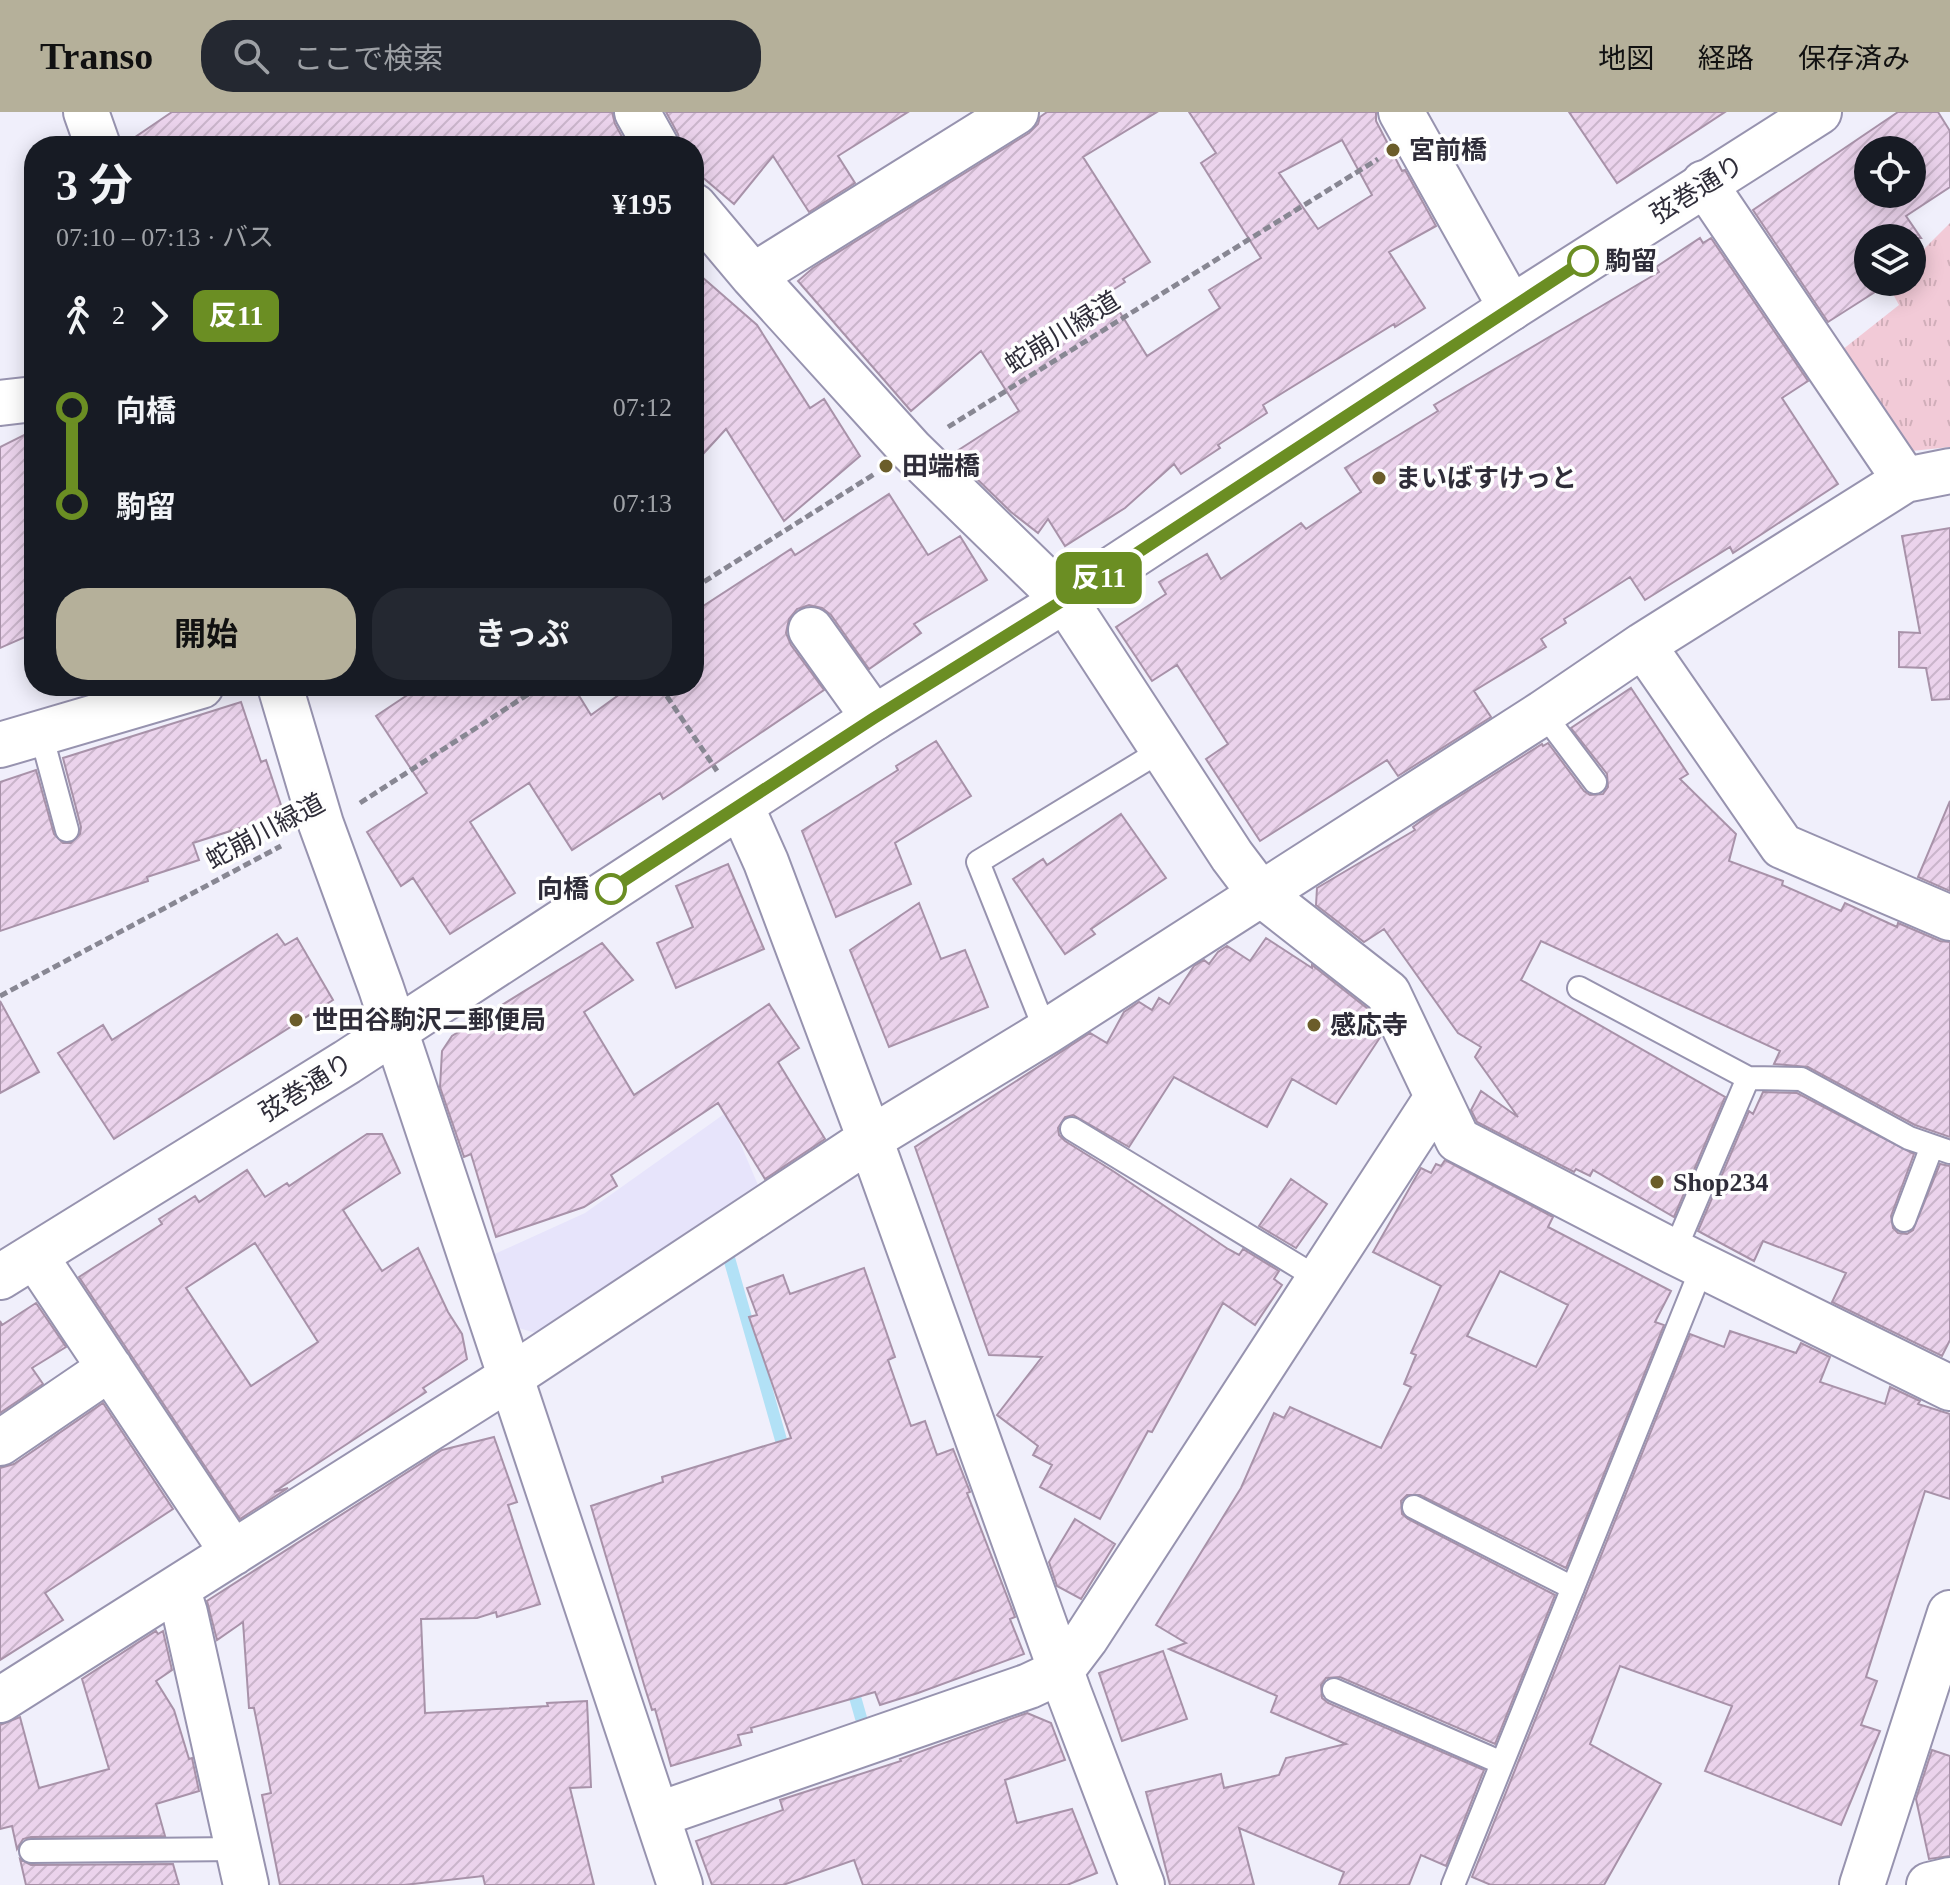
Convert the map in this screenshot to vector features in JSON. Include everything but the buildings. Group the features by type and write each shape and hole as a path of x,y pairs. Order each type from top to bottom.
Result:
{"street":[{"path":"86,112 94,136"},
{"path":"637,112 650,136"},
{"path":"753,276 1016,112"},
{"name":"弦巻通り","path":"17,1266 395,1031 874,718 1065,600 1704,183 1819,112"},
{"path":"1408,124 1511,308"},
{"path":"1704,183 1905,480"},
{"path":"704,218 911,450 1065,600 1260,893 1388,993 1458,1140 1950,1388"},
{"path":"0,403 24,400"},
{"path":"0,1700 509,1378 870,1139 1046,1032 1543,713 1643,645 1905,480 1950,471"},
{"path":"811,630 874,718"},
{"path":"1643,645 1782,846 1950,918"},
{"path":"20,740 167,696"},
{"path":"283,696 321,824 395,1031 680,1885"},
{"path":"741,806 766,862 870,1139 1061,1671 1142,1885"},
{"path":"657,1815 1029,1686 1061,1671 1086,1638 1436,1099"},
{"path":"17,1266 110,1368 233,1553"},
{"path":"0,1443 110,1368"},
{"path":"177,1588 242,1867"},
{"path":"1862,1885 1950,1613"},
{"path":"1929,1885 1950,1880"}],"lane":[{"path":"1543,713 1595,782"},
{"path":"20,740 67,830"},
{"path":"1046,1032 978,862 1162,750"},
{"path":"1579,988 1748,1078 1801,1079 1909,1138 1941,1149 1904,1220"},
{"path":"1453,1885 1573,1588 1748,1078"},
{"path":"1072,1129 1319,1279"},
{"path":"1414,1507 1573,1588"},
{"path":"1334,1690 1502,1763"},
{"path":"31,1851 242,1867"}],"path":[{"name":"蛇崩川緑道","path":"704,582 911,450 1408,124"},
{"name":"蛇崩川緑道","path":"0,996 359,804 526,696"},
{"path":"667,696 741,806"}],"shaded area":[{"path":"727,1112 758,1185 536,1333 508,1325 486,1258 585,1213"}],"green space":[{"path":"1950,223 1950,447 1912,451 1842,350 1899,305 1894,296 1926,296 1926,247"}],"waterway":[{"path":"729,1258 785,1454"},
{"path":"851,1683 861,1718"}],"bus line":[{"name":"反11","path":"611,889 874,718 1099,578 1583,261"}],"place":[{"name":"宮前橋","path":"1393,150"},
{"name":"駒留","path":"1583,261"},
{"name":"田端橋","path":"886,466"},
{"name":"まいばすけっと","path":"1379,478"},
{"name":"向橋","path":"611,889"},
{"name":"世田谷駒沢二郵便局","path":"296,1020"},
{"name":"感応寺","path":"1314,1025"},
{"name":"Shop234","path":"1657,1182"}]}
